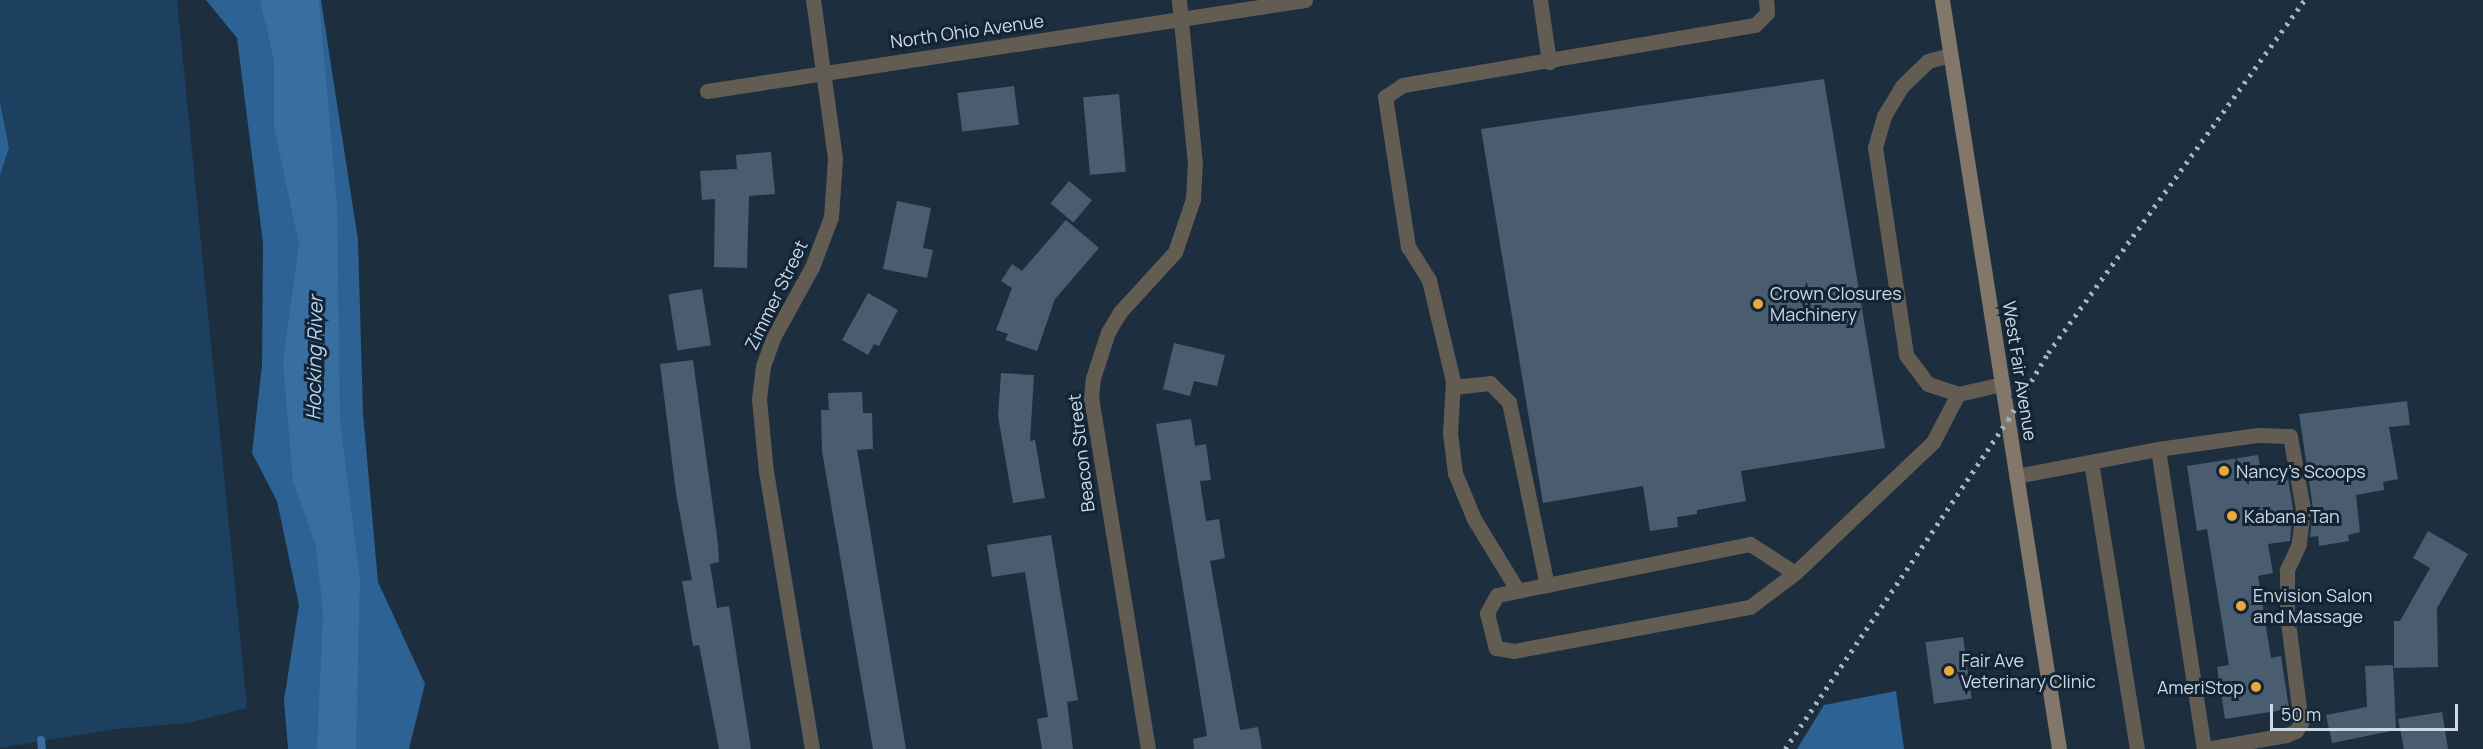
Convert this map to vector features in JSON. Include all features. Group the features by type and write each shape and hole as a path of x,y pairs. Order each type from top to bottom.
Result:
{"street":[{"name":"Zimmer Street","path":"812,749 766,472 759,399 764,366 774,336 812,267 831,217 835,158 813,0"},
{"name":"Beacon Street","path":"1148,749 1091,399 1093,378 1108,332 1120,312 1175,252 1193,199 1195,164 1179,0"},
{"name":"North Ohio Avenue","path":"707,91 823,71 1305,0"},
{"path":"1540,0 1549,62"},
{"path":"1518,591 1474,519 1455,473 1450,433 1453,387 1429,280 1408,247 1385,97 1403,85 1549,62 1755,25 1767,13 1766,0"},
{"name":"West Fair Avenue","path":"1942,0 2059,749"},
{"path":"1950,55 1928,61 1902,86 1884,116 1875,147 1906,355 1928,384 1958,394 2002,384"},
{"path":"1453,387 1490,383 1509,402 1547,585"},
{"path":"1795,573 1750,544 1497,595 1487,613 1496,648 1514,651 1750,608 1795,573 1933,442 1958,394"},
{"path":"2016,476 2158,449 2258,435 2290,436 2303,509 2300,544 2287,570 2287,615 2301,723 2296,731 2286,735 2205,749 2158,449"},
{"path":"2091,462 2137,749"}],"shaded area":[{"path":"0,0 177,0 247,708 188,723 115,729 0,748 0,175 9,148 0,102"},
{"path":"206,0 321,0 358,240 363,413 378,582 425,684 409,749 288,749 284,700 299,605 277,501 252,453 262,365 263,243 237,38"},
{"path":"0,102 9,148 0,175"},
{"path":"1896,691 1904,749 1797,749 1824,705"}],"water":[{"name":"Hocking River","path":"260,0 319,0 337,205 340,421 360,580 356,749 317,749 323,613 316,546 293,482 283,361 299,244 274,127 274,60"}],"building":[{"name":"Crown Closures Machinery","path":"1824,79 1885,448 1741,471 1746,501 1697,510 1697,514 1677,517 1678,527 1650,531 1643,486 1543,503 1481,129"},
{"path":"1014,86 1019,125 962,132 957,93"},
{"path":"1119,94 1126,172 1090,175 1083,97"},
{"path":"771,152 775,194 749,196 747,268 714,267 715,199 702,200 700,171 737,169 736,155"},
{"path":"1069,181 1092,200 1073,222 1050,203"},
{"path":"897,201 931,208 923,248 933,250 927,278 883,269"},
{"path":"1066,220 1099,248 1055,299 1037,351 1005,340 1008,334 996,330 1012,288 1001,281 1012,264 1022,271"},
{"path":"702,289 711,345 677,351 668,294"},
{"path":"868,293 898,310 879,346 874,344 868,355 842,340"},
{"path":"1174,343 1225,355 1217,386 1194,381 1190,396 1163,389"},
{"path":"693,360 718,544 719,562 710,564 717,608 729,606 751,749 719,749 699,645 693,646 682,581 692,580 676,493 660,364"},
{"path":"1001,373 1034,375 1030,441 1035,440 1045,498 1013,503 998,416"},
{"path":"862,392 863,413 872,413 873,449 857,450 906,749 873,749 822,451 821,410 829,410 828,393"},
{"path":"2407,401 2410,425 2389,427 2398,479 2383,482 2384,490 2356,495 2360,532 2348,535 2349,541 2319,546 2318,536 2310,537 2313,508 2299,414"},
{"path":"1191,419 1195,446 1206,444 1211,480 1200,481 1206,521 1219,519 1225,558 1210,561 1240,730 1258,727 1262,749 1194,749 1193,739 1207,736 1156,424"},
{"path":"2258,455 2262,476 2287,472 2293,509 2290,541 2268,544 2273,573 2258,576 2271,658 2281,656 2289,709 2225,719 2217,667 2229,665 2207,529 2197,531 2187,466"},
{"path":"2428,531 2468,554 2437,608 2438,667 2394,668 2394,621 2400,621 2430,568 2413,558"},
{"path":"1051,535 1078,700 1067,702 1073,749 1042,749 1037,719 1048,717 1025,572 992,577 987,545"},
{"name":"Fair Ave Veterinary Clinic","path":"1963,637 1972,698 1934,704 1925,642"},
{"path":"2393,665 2396,730 2332,743 2326,715 2367,707 2365,666"},
{"path":"2442,712 2448,749 2404,749 2398,719"}],"waterway":[{"path":"41,740 42,749"}],"railway":[{"path":"1785,749 2008,420 2048,353 2304,0"}],"place":[{"name":"Crown Closures Machinery","path":"1758,304"},
{"name":"Nancy's Scoops","path":"2224,471"},
{"name":"Kabana Tan","path":"2232,516"},
{"name":"Envision Salon and Massage","path":"2241,606"},
{"name":"Fair Ave Veterinary Clinic","path":"1949,671"},
{"name":"AmeriStop","path":"2256,687"}]}
